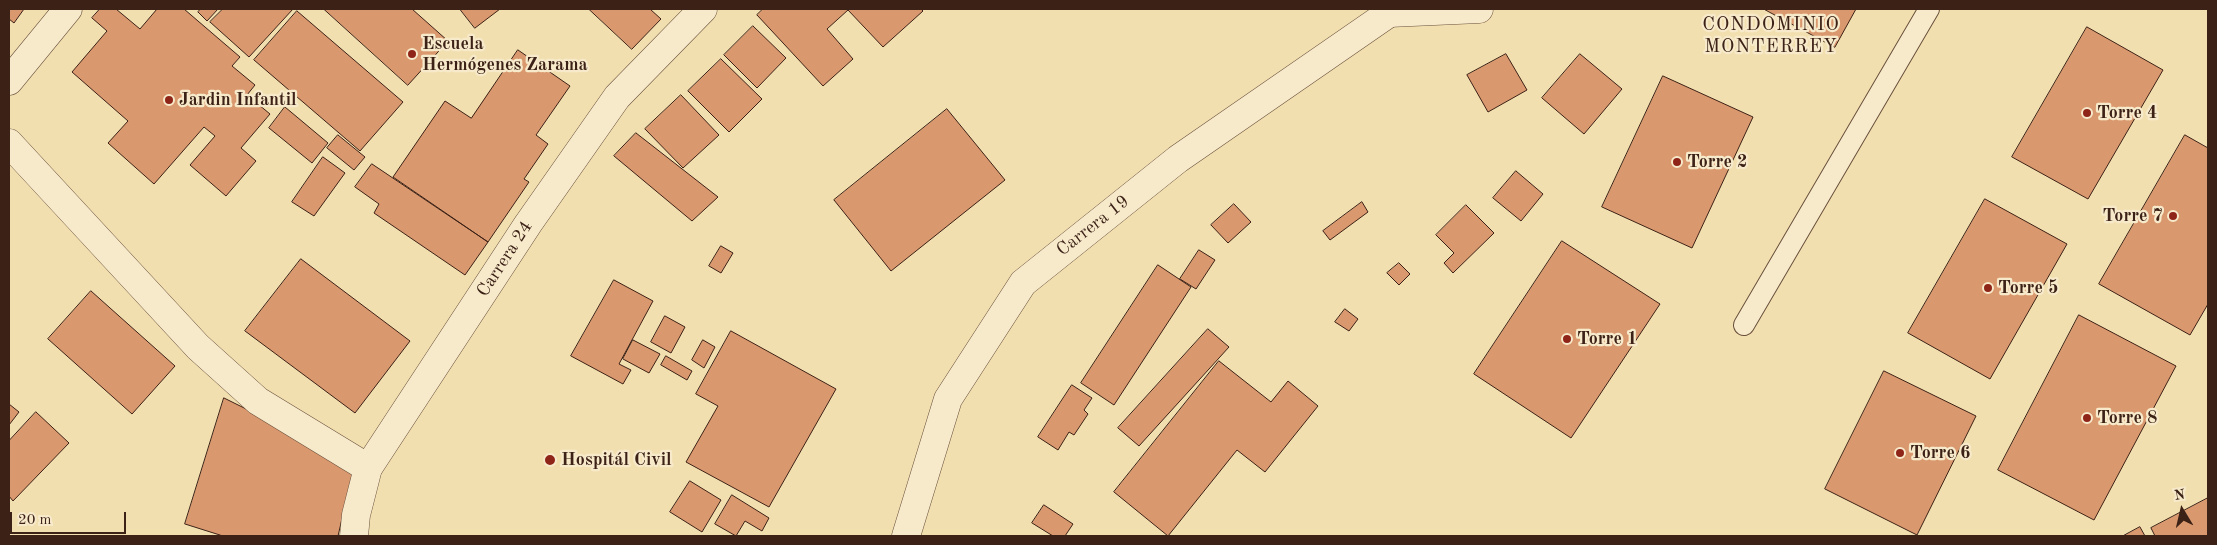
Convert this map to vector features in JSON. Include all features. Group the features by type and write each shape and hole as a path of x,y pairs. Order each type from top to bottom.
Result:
{"street":[{"path":"11,75 68,9"},
{"name":"Carrera 24","path":"354,536 356,515 368,468 528,224 618,97 703,9"},
{"path":"1392,11 1479,9"},
{"name":"Carrera 19","path":"906,536 948,399 1023,283 1178,159 1392,11"},
{"path":"9,143 198,347 224,371 258,401 368,468"}],"lane":[{"path":"1744,325 1928,9"}],"building":[{"path":"9,9 24,9 14,23 9,19"},
{"path":"100,9 116,9 140,29 157,9 184,9 240,57 232,66 255,85 247,95 270,114 241,148 256,161 226,196 190,165 215,136 204,127 154,184 108,143 128,121 72,72 107,31 92,18"},
{"path":"201,9 218,9 207,21 198,12"},
{"path":"223,9 293,9 249,57 210,22"},
{"path":"324,9 412,9 448,41 408,85"},
{"path":"460,9 500,9 475,28"},
{"path":"589,9 650,9 661,19 632,49"},
{"path":"763,9 921,9 923,11 883,47 848,10 827,29 853,59 823,86 757,15"},
{"path":"1764,9 1856,9 1835,47"},
{"path":"297,11 403,102 360,151 254,60"},
{"path":"753,26 786,58 757,88 724,55"},
{"name":"Torre 4","path":"2087,27 2163,70 2088,199 2012,157"},
{"path":"518,50 570,86 536,135 548,144 524,179 529,182 488,242 393,177 445,101 471,118"},
{"path":"1506,54 1527,90 1488,112 1467,75"},
{"path":"1580,54 1622,89 1584,134 1542,98"},
{"path":"721,59 762,99 729,132 688,91"},
{"name":"Torre 2","path":"1663,76 1753,117 1692,248 1602,207"},
{"path":"681,95 719,135 683,168 645,129"},
{"path":"285,107 328,143 312,163 269,128"},
{"path":"947,109 1005,180 891,271 834,200"},
{"path":"636,133 718,197 692,221 614,156"},
{"path":"338,135 365,157 354,170 327,148"},
{"name":"Torre 7","path":"2185,135 2208,148 2208,304 2190,335 2099,284"},
{"path":"323,157 345,173 314,216 292,202"},
{"path":"372,164 488,242 465,275 374,213 379,204 355,187"},
{"path":"1516,171 1543,194 1521,221 1493,198"},
{"name":"Torre 5","path":"1985,199 2067,244 1990,379 1908,333"},
{"path":"1362,202 1368,212 1330,240 1323,231"},
{"path":"1234,204 1251,222 1228,243 1211,225"},
{"path":"1466,205 1494,233 1453,273 1444,263 1454,253 1436,235"},
{"name":"Torre 1","path":"1562,241 1660,304 1571,438 1474,374"},
{"path":"721,246 733,253 721,273 709,266"},
{"path":"1199,250 1215,260 1196,289 1180,279"},
{"path":"301,259 410,341 355,413 245,331"},
{"path":"1399,263 1410,274 1399,285 1387,273"},
{"path":"1158,265 1191,287 1114,405 1081,383"},
{"path":"614,280 653,301 619,364 631,370 623,384 571,356"},
{"path":"91,291 175,366 132,414 48,339"},
{"path":"1345,309 1358,319 1349,331 1335,322"},
{"name":"Torre 8","path":"2079,315 2176,366 2094,520 1998,470"},
{"path":"665,316 685,327 671,353 651,342"},
{"path":"1208,329 1229,347 1139,446 1118,428"},
{"path":"731,331 836,389 769,507 686,462 718,406 696,394"},
{"path":"633,340 660,354 649,373 623,359"},
{"path":"703,340 715,347 704,368 692,360"},
{"path":"666,356 692,371 687,380 661,365"},
{"path":"1219,361 1271,402 1288,381 1318,406 1265,472 1237,450 1168,536 1114,492"},
{"name":"Torre 6","path":"1884,371 1976,416 1917,535 1825,489"},
{"path":"1072,385 1092,398 1084,410 1088,414 1074,435 1069,432 1058,450 1038,437"},
{"path":"224,398 355,463 338,536 223,536 185,524"},
{"path":"9,404 19,412 9,425"},
{"path":"36,412 69,443 13,501 9,496 9,441"},
{"path":"690,481 721,500 702,532 670,512"},
{"path":"732,495 769,518 762,531 745,521 736,536 715,524"},
{"path":"2208,498 2208,536 2155,536 2151,528"},
{"path":"1044,505 1073,524 1065,536 1053,536 1032,523"},
{"path":"2140,527 2145,536 2123,536"}],"place":[{"name":"Escuela Hermógenes Zarama","path":"412,54"},
{"name":"Jardin Infantil","path":"169,100"},
{"name":"Torre 4","path":"2087,113"},
{"name":"Torre 2","path":"1677,162"},
{"name":"Torre 7","path":"2173,216"},
{"name":"Torre 5","path":"1988,288"},
{"name":"Torre 1","path":"1567,339"},
{"name":"Torre 8","path":"2087,418"},
{"name":"Torre 6","path":"1900,453"},
{"name":"Hospitál Civil","path":"550,460"}],"district":[{"name":"CONDOMINIO MONTERREY","path":"1771,36"}]}
